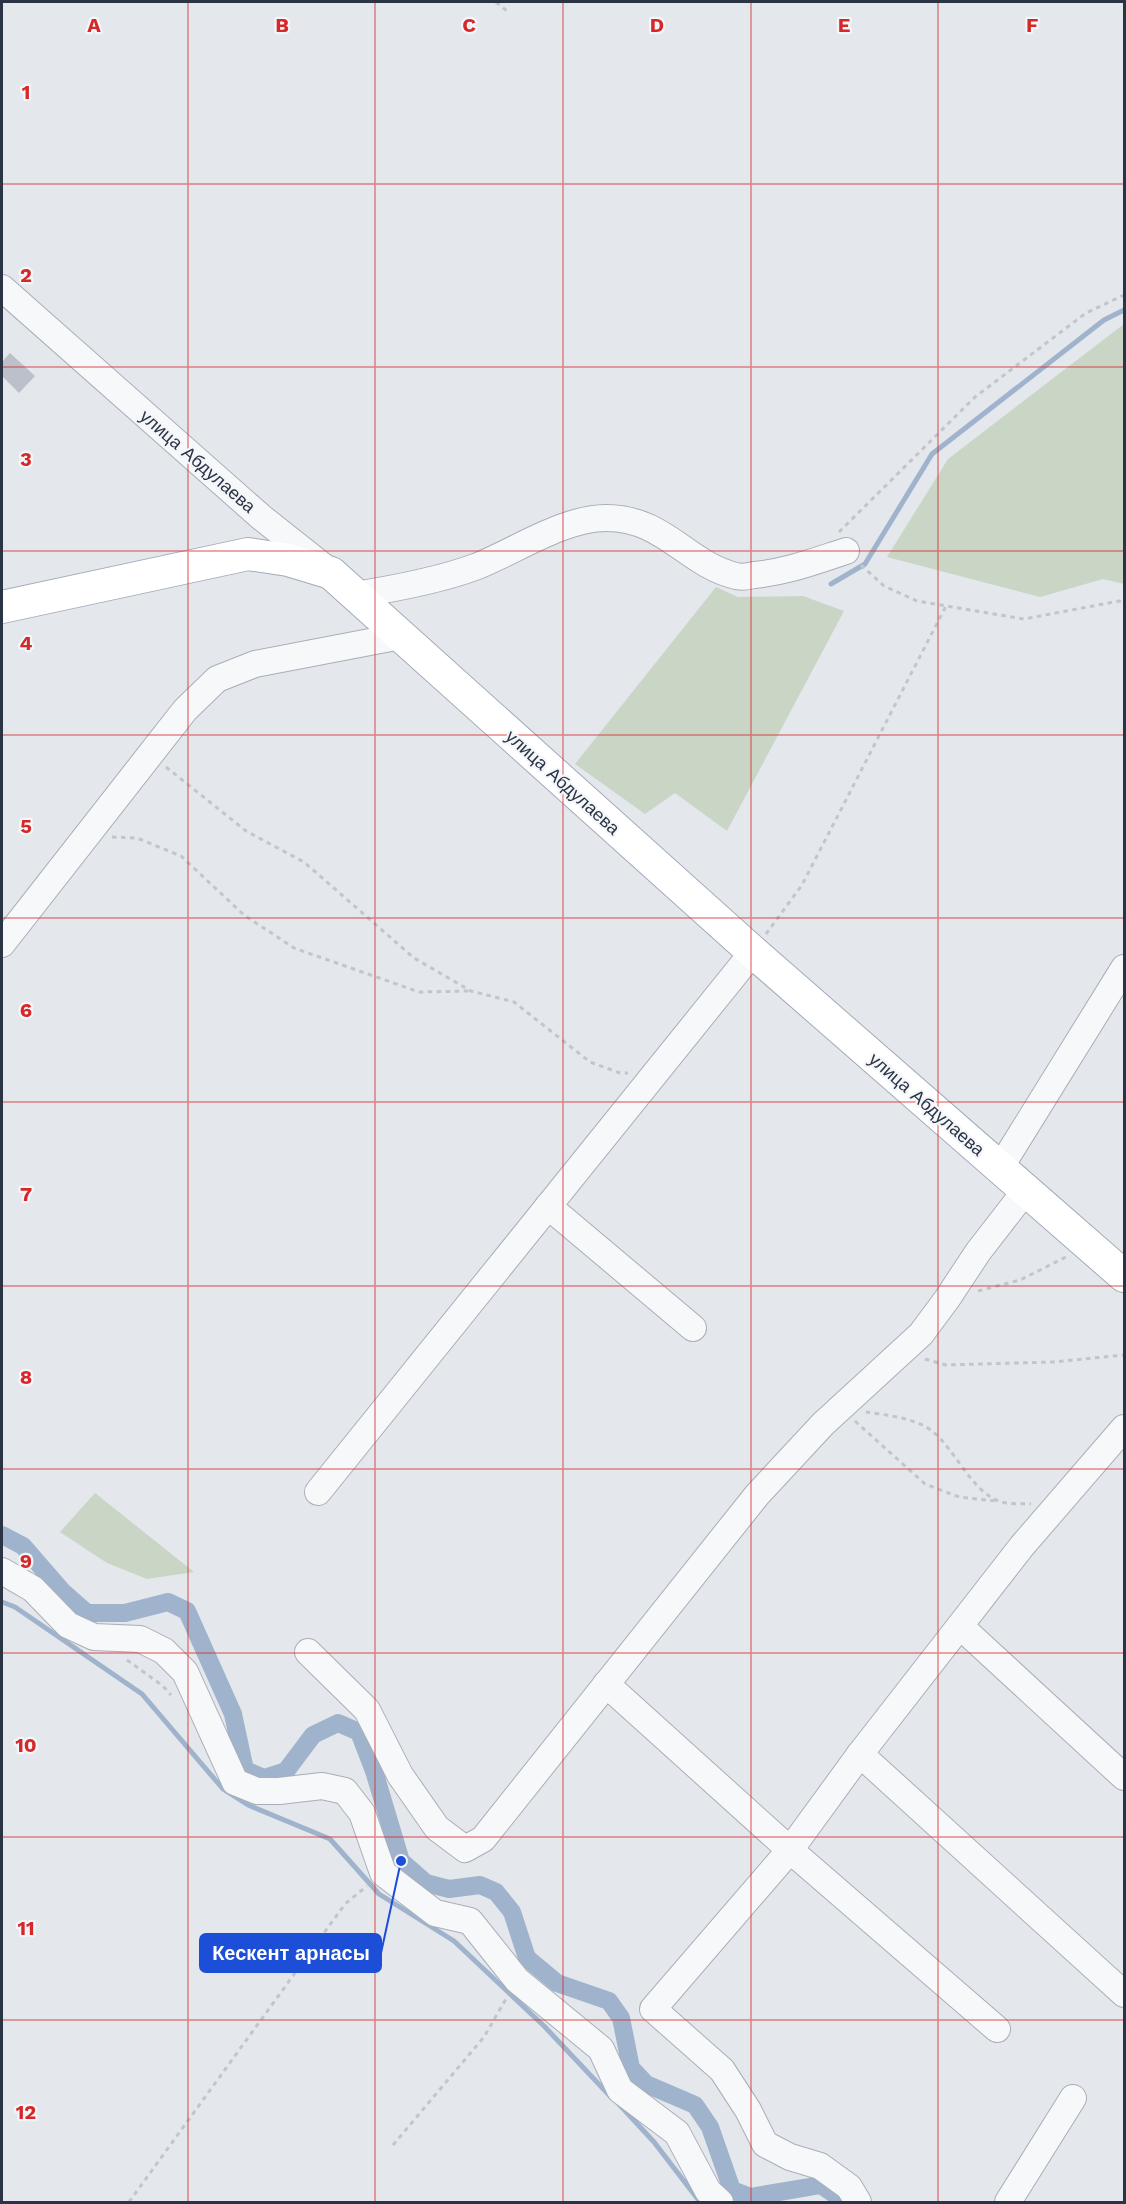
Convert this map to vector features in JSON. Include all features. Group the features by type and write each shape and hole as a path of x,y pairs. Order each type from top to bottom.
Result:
{"main road":[{"path":"2,608 248,554 288,560 331,573"},
{"name":"улица Абдулаева","path":"331,573 753,952 1125,1276"}],"street":[{"name":"улица Абдулаева","path":"2,288 261,516 331,573"},
{"path":"355,595 390,590 473,567 565,526 604,518 634,521 659,532 708,566 738,577 781,572 840,544"},
{"path":"2,944 185,710 217,680 255,664 401,636"},
{"path":"318,1492 753,952"},
{"path":"1000,1168 1125,968"},
{"path":"308,1652 367,1710 400,1775 437,1828 465,1850 483,1839 757,1495 840,1408 921,1334 978,1252 1026,1190"},
{"path":"548,1206 693,1328"},
{"path":"858,2202 849,2187 820,2166 790,2157 765,2144 748,2110 722,2070 653,2008 790,1850 860,1754 1022,1546 1125,1428"},
{"path":"2,1571 33,1589 68,1625 94,1637 140,1639 164,1651 185,1672 235,1782 256,1791 322,1786 345,1791 362,1813 383,1873 435,1913 470,1921 517,1980 601,2049 620,2090 677,2133 708,2191 720,2202"},
{"path":"960,1626 1125,1777"},
{"path":"606,1684 790,1850 998,2029"},
{"path":"860,1754 1125,1994"},
{"path":"1008,2202 1073,2098"}],"path":[{"path":"496,2 507,11"},
{"path":"1125,295 1086,313 975,397 840,544 884,586 917,601 1024,619 1119,601 1125,602"},
{"path":"753,952 802,885 946,606"},
{"path":"151,755 246,831 304,862 414,958 471,992"},
{"path":"86,837 137,838 180,856 244,915 294,948 419,993 471,992 514,1002 590,1062 620,1073 658,1070"},
{"path":"947,1299 1020,1280 1089,1245"},
{"path":"900,1352 946,1365 1053,1362 1125,1355"},
{"path":"840,1408 900,1417 932,1430 953,1452 975,1485 998,1501"},
{"path":"840,1408 925,1484 958,1497 1058,1507"},
{"path":"94,1637 163,1686 171,1695"},
{"path":"129,2202 345,1904 383,1873"},
{"path":"393,2145 484,2037 517,1980"}],"green space":[{"path":"1124,324 1124,584 1103,579 1040,597 887,557 948,459"},
{"path":"716,587 738,597 803,596 844,611 727,831 675,793 645,814 575,764"},
{"path":"95,1493 194,1572 147,1579 107,1563 60,1532"}],"building":[{"path":"10,353 35,376 19,393 2,376 2,362"}],"waterway":[{"path":"831,584 865,564 932,454 1104,320 1124,310"},
{"path":"2,1535 23,1546 62,1591 87,1613 125,1613 168,1602 187,1611 233,1714 245,1770 264,1778 286,1771 313,1735 338,1723 359,1732 374,1771 401,1861 426,1883 449,1889 480,1885 496,1892 512,1912 527,1958 557,1983 609,2001 621,2018 631,2068 646,2084 695,2105 710,2127 732,2190 750,2197 821,2185 840,2198 841,2202"},
{"path":"2,1602 15,1607 142,1694 223,1789 248,1805 330,1839 379,1894 454,1941 544,2026 610,2096"},
{"path":"617,2102 654,2142 700,2202"}],"place":[{"name":"Кескент арнасы","path":"401,1861"}]}
